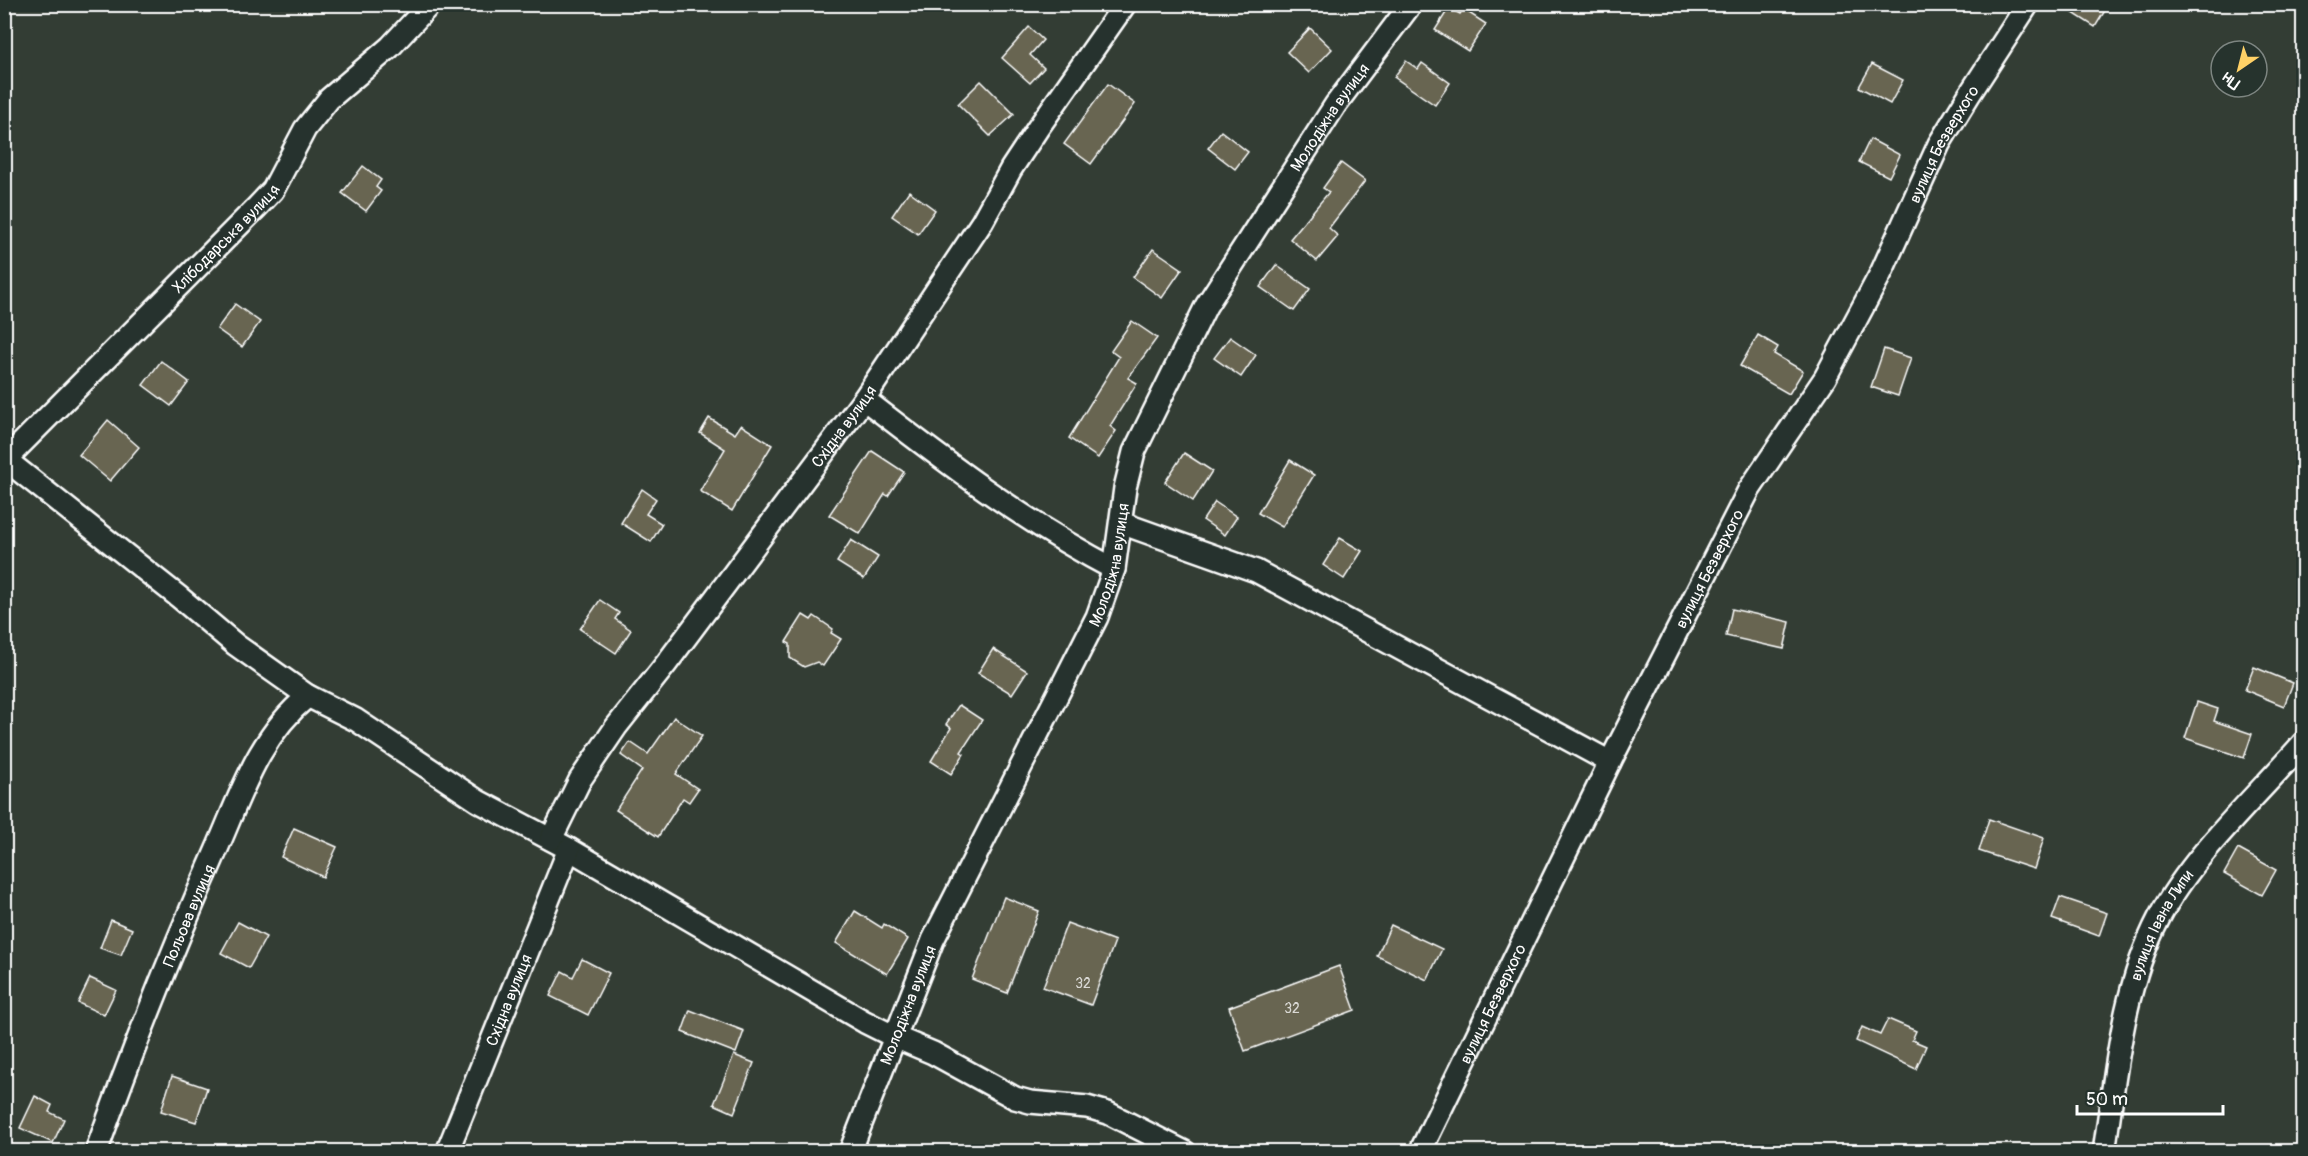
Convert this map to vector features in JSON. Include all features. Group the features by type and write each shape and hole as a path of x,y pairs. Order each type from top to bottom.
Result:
{"street":[{"name":"Хлібодарська вулиця","path":"5,461 273,190 305,129 329,99 390,47 430,4"},
{"name":"Східна вулиця","path":"447,1152 560,844 580,780 616,727 666,664 864,399 982,222 1011,169 1038,128 1125,4"},
{"name":"Молодіжна вулиця","path":"850,1152 933,940 1097,618 1114,569 1125,488 1134,452 1206,306 1336,104 1411,4"},
{"name":"вулиця Безверхого","path":"1420,1152 1610,762 1749,490 1825,378 1881,273 1939,144 2028,4"},
{"path":"864,399 936,454 1042,529 1114,569"},
{"path":"5,461 179,597 236,645 308,696 356,720 478,801 560,844 815,993 1015,1098 1030,1102 1087,1107 1108,1113 1185,1152"},
{"path":"1121,523 1256,571 1610,762"},
{"name":"Польова вулиця","path":"96,1152 152,1000 260,752 280,722 308,696"},
{"name":"вулиця Івана Липи","path":"2104,1152 2124,1019 2147,945 2159,918 2189,872 2302,747"}],"building":[{"path":"2059,4 2109,4 2095,27"},
{"path":"1449,8 1460,14 1463,9 1486,24 1468,51 1435,30"},
{"path":"1029,27 1043,40 1030,55 1044,68 1030,83 1002,58"},
{"path":"1310,28 1332,49 1309,73 1287,52"},
{"path":"1406,61 1418,69 1422,63 1450,83 1435,105 1394,77"},
{"path":"1872,64 1903,80 1890,104 1859,87"},
{"path":"981,81 1014,114 990,136 958,104"},
{"path":"1108,84 1135,104 1091,164 1064,144"},
{"path":"1221,131 1248,152 1235,169 1208,148"},
{"path":"1870,139 1900,155 1889,177 1859,162"},
{"path":"1341,163 1365,181 1329,228 1338,236 1317,261 1290,239 1329,192 1323,188"},
{"path":"363,166 381,180 376,187 381,191 366,211 342,193"},
{"path":"909,191 935,210 918,234 892,216"},
{"path":"1153,249 1182,269 1162,298 1133,277"},
{"path":"1276,265 1310,289 1294,311 1260,287"},
{"path":"235,304 260,322 242,347 217,329"},
{"path":"1132,321 1157,338 1128,378 1137,383 1110,426 1116,431 1098,458 1069,438 1119,357 1111,351"},
{"path":"1758,335 1778,347 1774,354 1803,371 1789,394 1740,366"},
{"path":"1230,337 1256,355 1241,377 1214,358"},
{"path":"1884,349 1911,358 1898,396 1871,387"},
{"path":"161,361 189,382 171,406 143,385"},
{"path":"709,418 735,434 741,425 772,445 732,511 700,491 725,449 700,433"},
{"path":"108,420 139,447 110,481 79,455"},
{"path":"872,451 904,472 888,496 885,494 860,534 829,515"},
{"path":"1184,453 1212,471 1193,501 1165,482"},
{"path":"1290,460 1314,475 1282,527 1258,513"},
{"path":"642,489 656,499 646,514 662,524 651,542 621,523"},
{"path":"1215,502 1237,517 1225,535 1203,520"},
{"path":"1340,538 1362,551 1344,579 1323,565"},
{"path":"851,540 878,557 864,579 837,562"},
{"path":"600,600 619,613 615,619 631,630 616,653 580,629"},
{"path":"1732,609 1790,622 1784,649 1726,636"},
{"path":"803,615 811,620 814,616 833,629 831,633 841,639 823,666 817,662 804,667 790,658 790,644 786,642"},
{"path":"993,649 1027,671 1012,694 978,673"},
{"path":"2254,667 2293,683 2284,706 2245,690"},
{"path":"2197,702 2218,709 2214,721 2252,734 2244,758 2185,738"},
{"path":"959,705 982,720 961,752 964,754 951,774 931,761 951,728 946,724"},
{"path":"674,717 702,736 676,774 698,789 689,802 683,798 658,837 616,810 642,770 621,755 630,742 648,754"},
{"path":"1989,819 2044,838 2034,869 1979,851"},
{"path":"294,828 337,847 323,877 281,857"},
{"path":"2238,849 2276,870 2262,895 2224,874"},
{"path":"1004,897 1039,911 1007,993 972,979"},
{"path":"2060,897 2107,913 2099,936 2052,919"},
{"path":"855,911 882,928 884,924 908,939 887,974 836,943"},
{"path":"111,920 132,929 121,955 100,948"},
{"path":"238,922 266,937 249,968 221,953"},
{"path":"1067,923 1115,941 1091,1005 1043,987"},
{"path":"1391,925 1442,949 1427,980 1377,956"},
{"path":"582,959 609,973 588,1015 550,996 562,971 573,977"},
{"path":"1339,966 1355,1010 1245,1051 1229,1007"},
{"path":"90,978 116,990 104,1015 78,1003"},
{"path":"690,1010 744,1031 736,1053 682,1032"},
{"path":"1888,1019 1916,1031 1912,1040 1926,1046 1916,1069 1856,1041 1862,1027 1880,1035"},
{"path":"734,1055 754,1063 734,1113 714,1104"},
{"path":"172,1076 207,1088 196,1122 161,1111"},
{"path":"35,1096 52,1105 49,1112 64,1119 53,1143 20,1128"}]}
